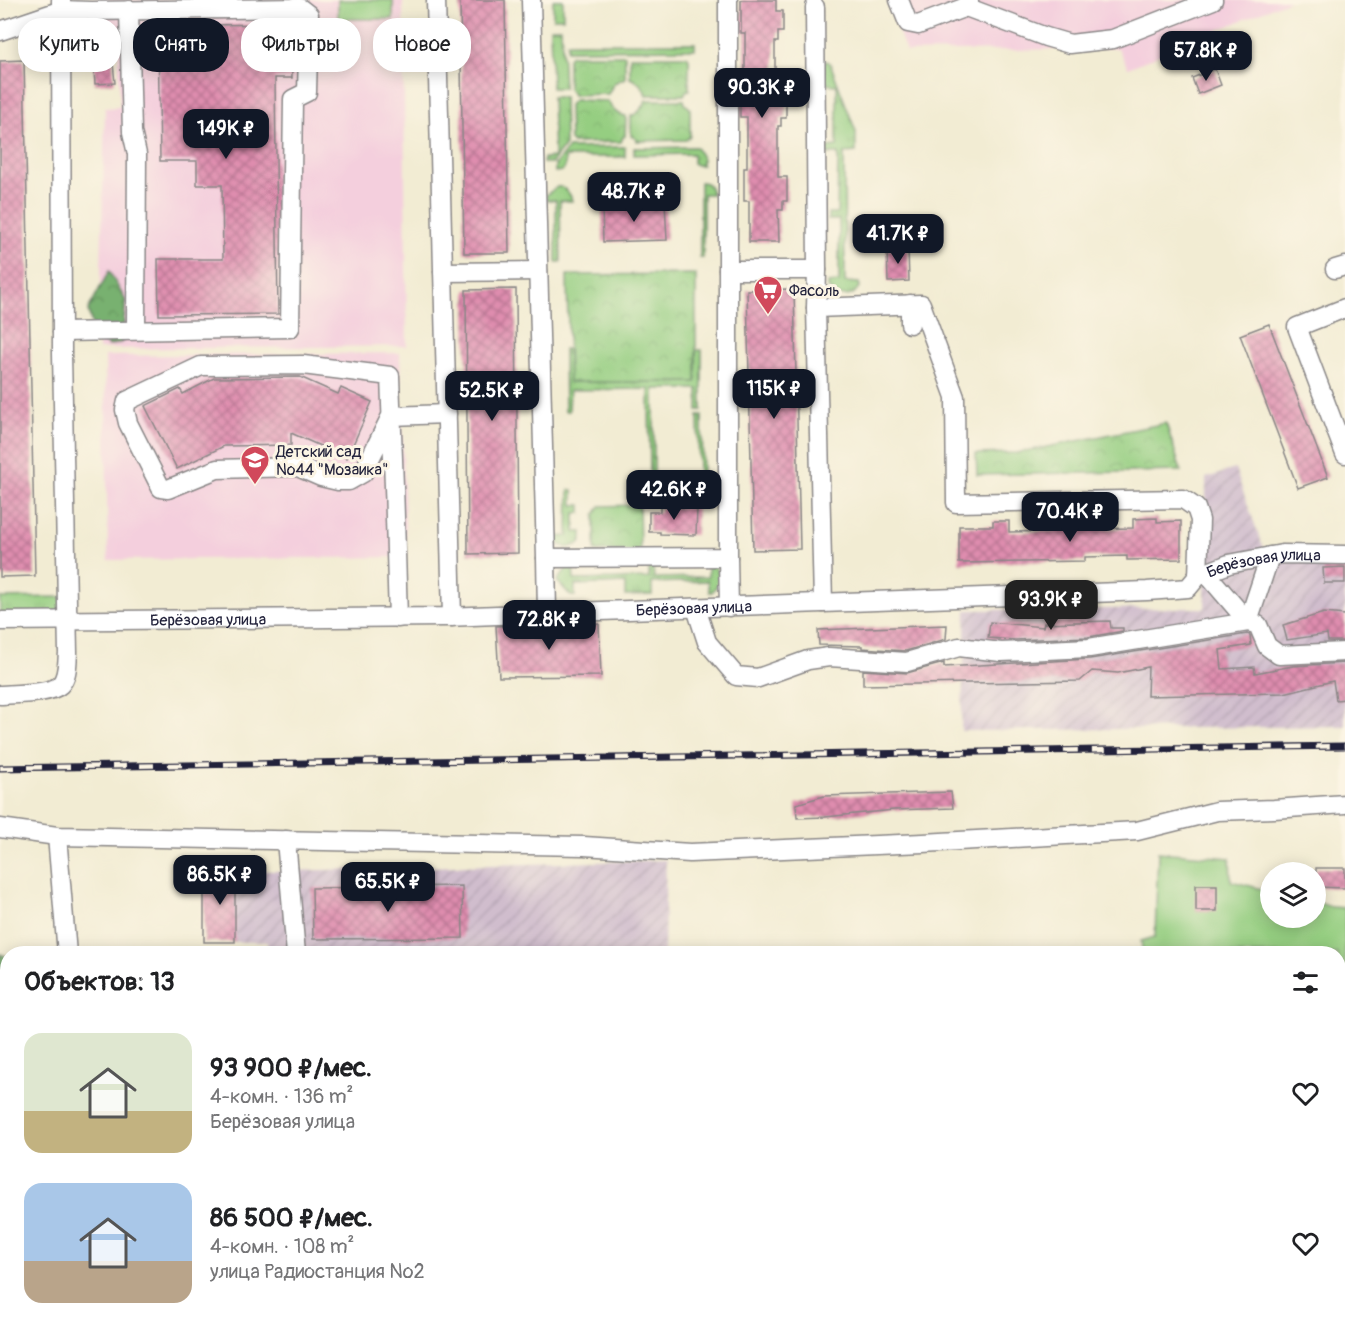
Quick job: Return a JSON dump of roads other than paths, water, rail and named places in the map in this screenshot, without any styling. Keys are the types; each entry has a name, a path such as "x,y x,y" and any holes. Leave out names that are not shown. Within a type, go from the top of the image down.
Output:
{"street":[{"path":"436,0 452,617"},
{"path":"531,0 547,612"},
{"path":"728,0 729,607"},
{"path":"899,0 908,23 918,25 968,3 1046,37 1070,44 1113,39 1214,0"},
{"path":"0,695 45,691 60,686 66,675 68,653 62,332 61,5"},
{"path":"0,32 61,5 91,11 300,8 309,15 307,92 293,99 290,328 62,332"},
{"path":"815,7 816,308 823,603"},
{"path":"129,10 132,132 137,154 136,330"},
{"path":"728,270 817,270"},
{"path":"443,272 538,271"},
{"path":"910,304 910,324"},
{"path":"816,308 921,304 955,397 956,503 1183,499 1196,508 1200,520 1202,574 1248,622"},
{"path":"1345,308 1297,327 1345,454"},
{"path":"391,416 363,473 349,481 321,477 298,467 217,469 168,489 161,488 128,423 125,410 127,401 201,366 303,365 390,376 399,618"},
{"path":"391,416 447,414"},
{"name":"Берёзовая улица","path":"0,621 452,617 1147,591 1188,588 1202,574 1229,564 1270,556 1282,554 1345,555"},
{"path":"1248,622 1270,556"},
{"path":"546,558 728,558"},
{"path":"696,608 707,642 736,676 758,678 808,660 829,657 907,662 959,647 1001,652 1089,648 1248,622 1258,625 1267,646 1280,655 1345,652"},
{"path":"0,828 57,836 584,846 690,853 1137,831 1217,811 1274,810 1345,804"},
{"path":"57,836 66,946"},
{"path":"286,840 295,946"}],"railway":[{"path":"0,768 1345,746"}],"place":[{"name":"Фасоль","path":"768,316"},
{"name":"Детский сад №44 \"Мозаика\"","path":"255,486"}]}
